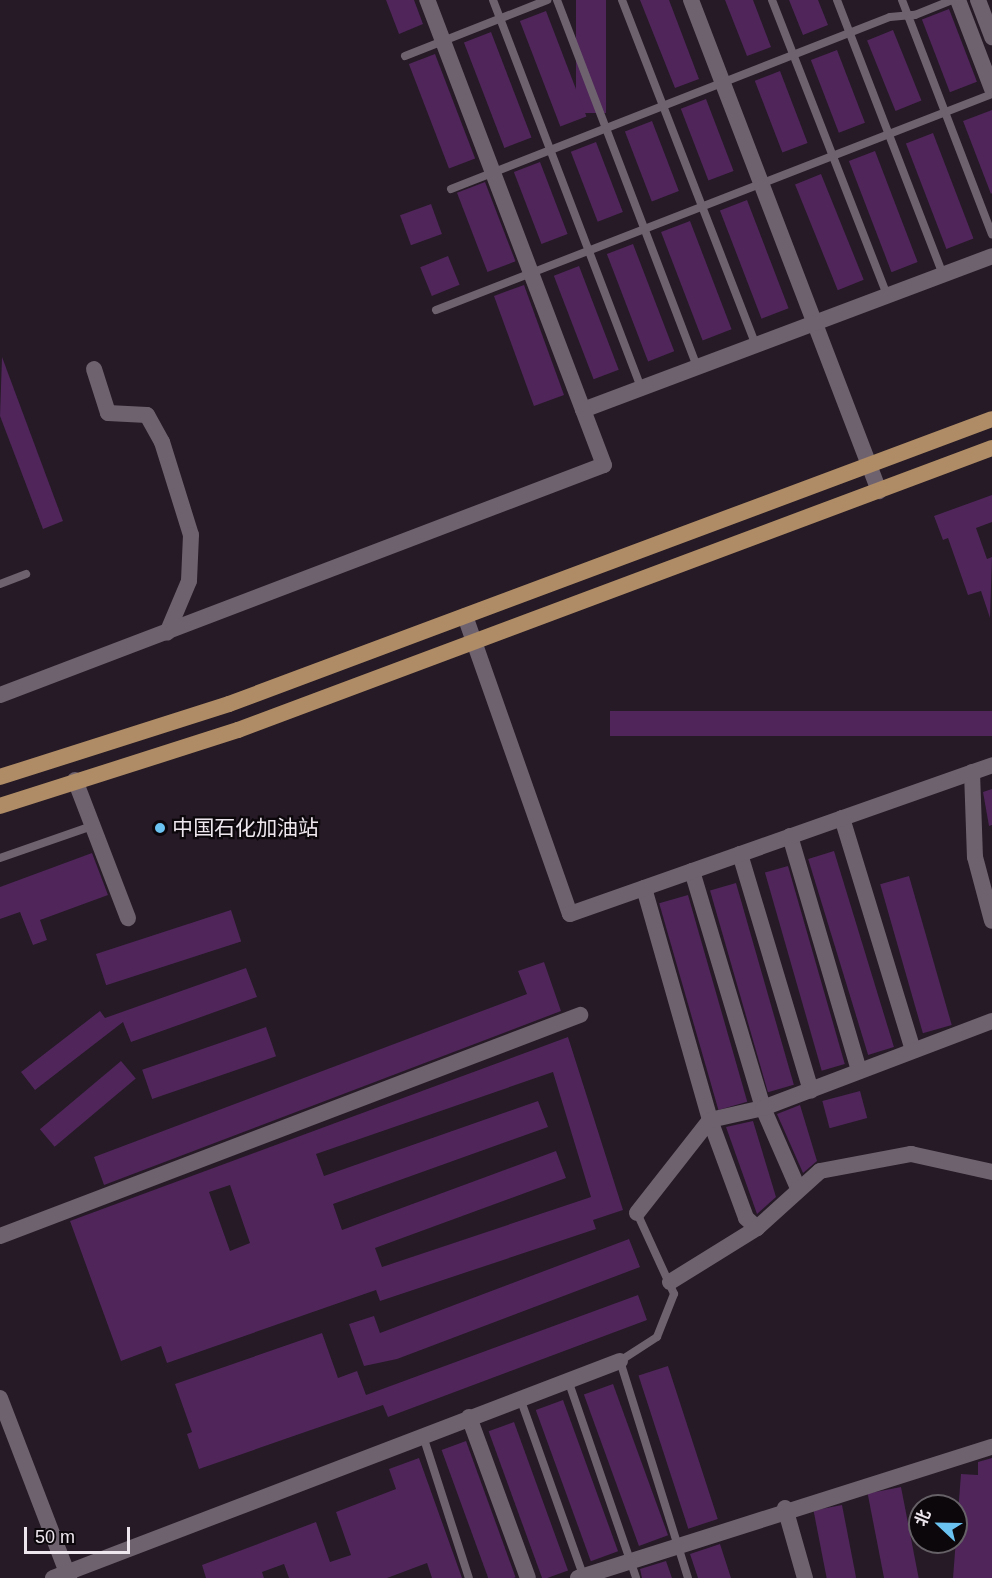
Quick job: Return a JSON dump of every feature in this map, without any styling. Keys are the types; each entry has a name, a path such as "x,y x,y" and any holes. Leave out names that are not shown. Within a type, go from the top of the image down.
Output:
{"main road":[{"path":"0,777 229,704 992,419"},
{"path":"0,806 75,780 238,730 992,448"}],"street":[{"path":"0,695 604,465 427,0"},
{"path":"691,0 879,491"},
{"path":"958,0 992,89"},
{"path":"978,0 992,37"},
{"path":"583,410 992,255"},
{"path":"94,369 108,413 147,415 162,442 191,535 189,581 167,633"},
{"path":"465,616 570,915 992,765"},
{"path":"972,772 975,857 992,921"},
{"path":"75,780 128,918"},
{"path":"842,818 913,1050"},
{"path":"790,837 859,1071"},
{"path":"740,854 811,1091"},
{"path":"692,871 763,1108 798,1188"},
{"path":"644,888 710,1119 746,1218 757,1228"},
{"path":"0,1236 580,1015"},
{"path":"638,1213 710,1119 763,1108 992,1021"},
{"path":"670,1281 757,1228 798,1188 820,1171 911,1154 992,1172"},
{"path":"0,1398 63,1576 520,1396 620,1361"},
{"path":"469,1418 528,1578"},
{"path":"582,1577 785,1508 992,1447"},
{"path":"785,1508 805,1578"}],"lane":[{"path":"493,0 642,388"},
{"path":"405,56 547,0"},
{"path":"557,0 697,367"},
{"path":"622,0 756,345"},
{"path":"771,0 887,295"},
{"path":"837,0 943,274"},
{"path":"902,0 992,234"},
{"path":"450,189 850,34 952,0"},
{"path":"436,310 992,94"},
{"path":"0,584 26,574"},
{"path":"0,858 92,826"},
{"path":"638,1213 674,1294 657,1336 620,1361 688,1578"},
{"path":"568,1380 636,1578"},
{"path":"520,1396 582,1577"},
{"path":"423,1436 469,1578"}],"building":[{"path":"386,0 414,0 423,24 399,34"},
{"path":"576,0 606,0 606,113 576,113"},
{"path":"640,0 669,0 699,79 675,88"},
{"path":"725,0 753,0 771,47 747,56"},
{"path":"789,0 818,0 828,25 803,35"},
{"path":"949,9 977,82 950,92 922,19"},
{"path":"546,11 586,116 560,127 520,21"},
{"path":"893,30 921,100 896,111 867,40"},
{"path":"491,32 531,137 504,148 464,42"},
{"path":"837,50 865,123 839,133 811,60"},
{"path":"435,54 475,159 449,169 409,64"},
{"path":"780,71 808,143 782,153 755,81"},
{"path":"706,99 734,171 708,181 681,109"},
{"path":"992,110 992,193 991,194 963,121"},
{"path":"652,121 679,191 652,201 625,131"},
{"path":"933,133 973,238 946,249 906,143"},
{"path":"596,142 623,212 598,222 571,152"},
{"path":"875,151 918,262 892,272 849,161"},
{"path":"540,162 568,234 541,244 514,172"},
{"path":"821,174 864,280 838,290 795,184"},
{"path":"485,182 515,261 487,272 457,193"},
{"path":"747,200 789,308 761,319 720,210"},
{"path":"431,204 442,234 411,245 400,215"},
{"path":"690,221 732,329 703,340 661,232"},
{"path":"633,244 674,351 648,361 607,254"},
{"path":"448,256 460,285 432,296 420,267"},
{"path":"579,266 619,370 594,379 554,276"},
{"path":"524,285 564,395 534,406 494,296"},
{"path":"2,357 63,521 43,529 0,416"},
{"path":"992,495 992,522 976,528 987,559 992,557 990,618 981,591 968,595 948,538 943,540 934,516"},
{"path":"610,711 992,711 992,736 610,736"},
{"path":"992,789 992,825 989,826 983,792"},
{"path":"834,851 894,1047 868,1055 808,859"},
{"path":"92,853 108,895 40,920 47,940 33,945 20,912 0,919 0,887"},
{"path":"788,866 845,1064 822,1071 765,873"},
{"path":"909,876 952,1025 923,1033 880,884"},
{"path":"736,883 794,1085 768,1092 710,890"},
{"path":"688,895 747,1102 718,1110 659,903"},
{"path":"231,910 241,941 106,985 96,954"},
{"path":"544,962 561,1011 104,1185 94,1157 527,994 518,971"},
{"path":"246,968 257,997 131,1042 123,1022 35,1090 21,1072 100,1011 105,1018"},
{"path":"266,1027 276,1056 152,1099 142,1070"},
{"path":"568,1037 623,1210 593,1220 596,1229 380,1301 376,1290 167,1363 161,1346 121,1361 70,1221","holes":["553,1072 591,1197 382,1267 375,1248 566,1178 556,1151 342,1230 333,1204 548,1127 538,1101 324,1176 316,1154","230,1185 250,1243 230,1251 209,1192"]},
{"path":"121,1061 136,1079 55,1147 40,1129"},
{"path":"860,1091 867,1118 830,1128 822,1101"},
{"path":"800,1105 817,1161 803,1173 777,1114"},
{"path":"753,1121 776,1197 757,1214 726,1127"},
{"path":"629,1239 640,1267 397,1359 364,1366 349,1324 374,1316 380,1333"},
{"path":"638,1295 647,1320 388,1417 383,1405 199,1469 187,1434 192,1432 175,1384 322,1333 338,1378 357,1371 366,1395"},
{"path":"668,1366 718,1519 688,1529 639,1376"},
{"path":"613,1384 668,1535 639,1546 584,1395"},
{"path":"563,1400 618,1551 591,1561 536,1410"},
{"path":"514,1422 568,1570 542,1578 489,1431"},
{"path":"466,1441 516,1577 488,1578 442,1450"},
{"path":"419,1458 462,1578 432,1578 427,1563 387,1578 289,1578 284,1564 262,1572 264,1578 206,1578 202,1565 316,1522 330,1562 351,1555 336,1512 396,1489 389,1469"},
{"path":"992,1458 992,1578 953,1578 955,1554 968,1554 968,1494 959,1494 961,1474 978,1475 978,1462"},
{"path":"901,1487 908,1523 908,1554 914,1554 919,1578 884,1578 868,1493"},
{"path":"842,1505 856,1578 827,1578 814,1511"},
{"path":"720,1544 731,1578 698,1578 690,1554"},
{"path":"666,1561 672,1578 642,1578 640,1569"}],"place":[{"name":"中国石化加油站","path":"160,828"}]}
